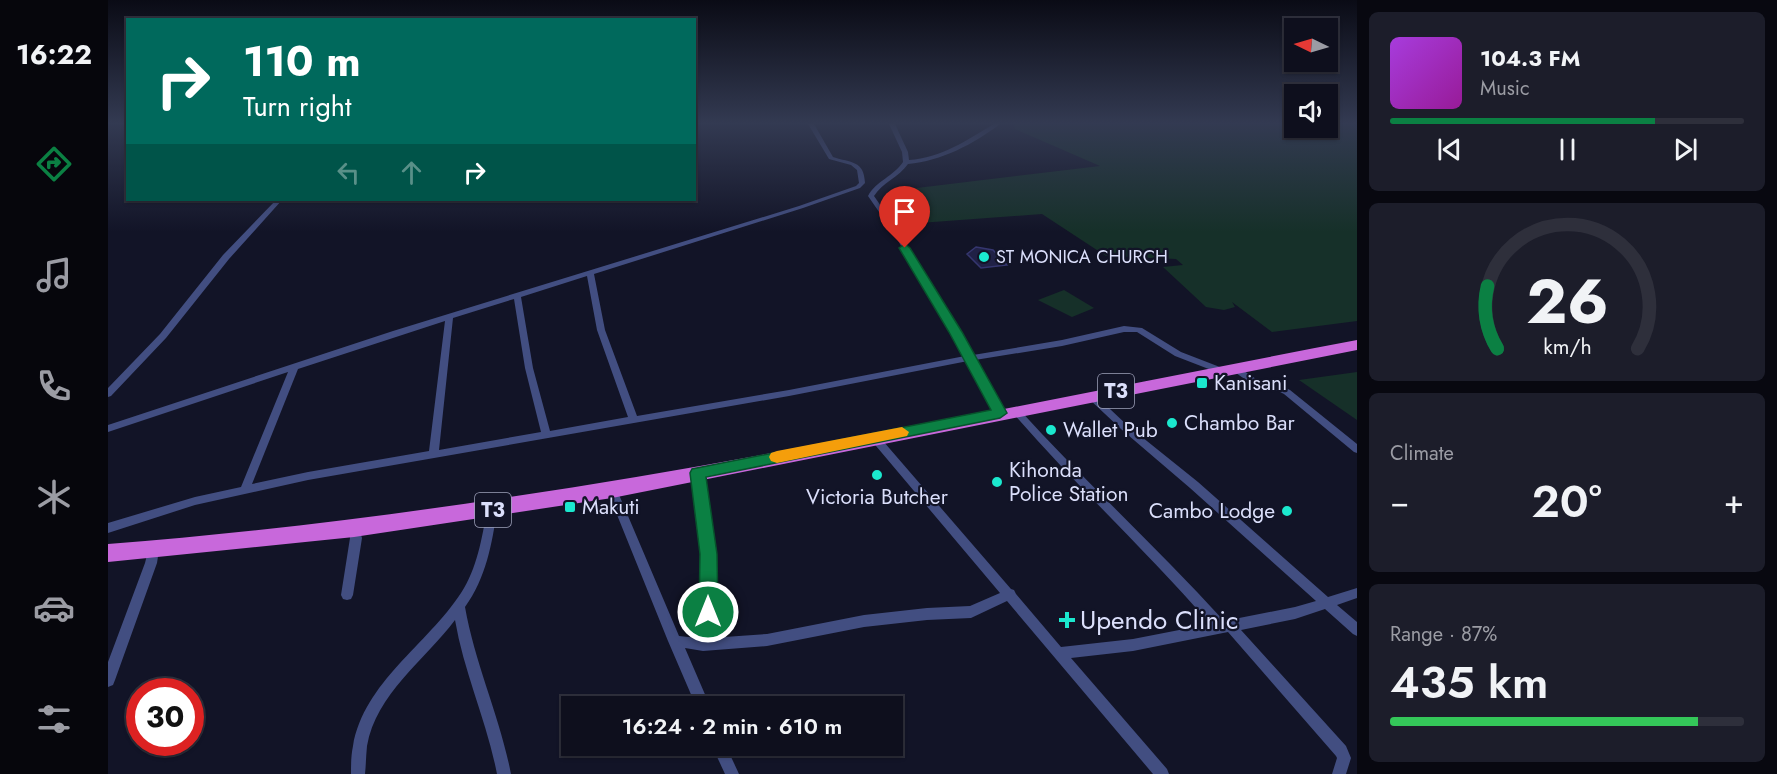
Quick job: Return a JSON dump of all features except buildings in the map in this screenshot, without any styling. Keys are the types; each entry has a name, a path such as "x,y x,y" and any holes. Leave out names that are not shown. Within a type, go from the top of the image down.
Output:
{"highway":[{"name":"T3","path":"108,553 354,529 492,510 612,490 874,437 1357,345"}],"street":[{"path":"108,429 296,366 858,187 862,183 862,178 858,167 839,160"},
{"path":"925,160 906,162 896,176 872,191 871,196 896,232 970,358 1007,412 1061,462 1225,626 1341,751 1344,758 1339,774"},
{"path":"108,394 164,336 226,257 278,201"},
{"path":"590,273 601,330 633,419"},
{"path":"517,296 529,368 546,433"},
{"path":"434,454 449,317"},
{"path":"108,528 170,508 245,489 546,433 789,393 1134,328 1178,354 1228,370 1257,384 1276,386 1287,392 1357,449"},
{"path":"245,489 296,366"},
{"path":"1091,396 1357,630"},
{"path":"874,437 1162,774"},
{"path":"698,473 708,554 708,612 703,645"},
{"path":"612,490 652,581 698,696"},
{"path":"358,774 359,746 379,699 395,677 459,606 477,574 492,510"},
{"path":"347,595 356,538 354,529"},
{"path":"108,680 151,563 153,550"},
{"path":"1060,653 1133,645 1295,613 1357,592"},
{"path":"674,641 703,645 767,640 864,621 971,612 1010,594"},
{"path":"459,606 463,634 495,730 504,774"},
{"path":"724,756 732,774"}],"green space":[{"path":"1086,160 1357,160 1357,321 1272,332 1232,302 1235,307 1224,310 1206,307 1163,267 1183,265 1176,259 1106,256 1042,214 906,224 892,191 1100,166"},
{"path":"1064,290 1094,308 1072,317 1038,300"},
{"path":"1357,372 1357,420 1299,380"}],"slow traffic":[{"path":"777,457 902,432"}],"place":[{"name":"ST MONICA CHURCH","path":"984,257"},
{"name":"Kanisani","path":"1202,383"},
{"name":"Chambo Bar","path":"1172,423"},
{"name":"Wallet Pub","path":"1051,430"},
{"name":"Victoria Butcher","path":"877,475"},
{"name":"Kihonda Police Station","path":"997,482"},
{"name":"Makuti","path":"570,507"},
{"name":"Cambo Lodge","path":"1287,511"},
{"name":"Upendo Clinic","path":"1067,620"}],"route":[{"path":"708,612 708,554 698,473 1000,413 956,332 905,248"}]}
